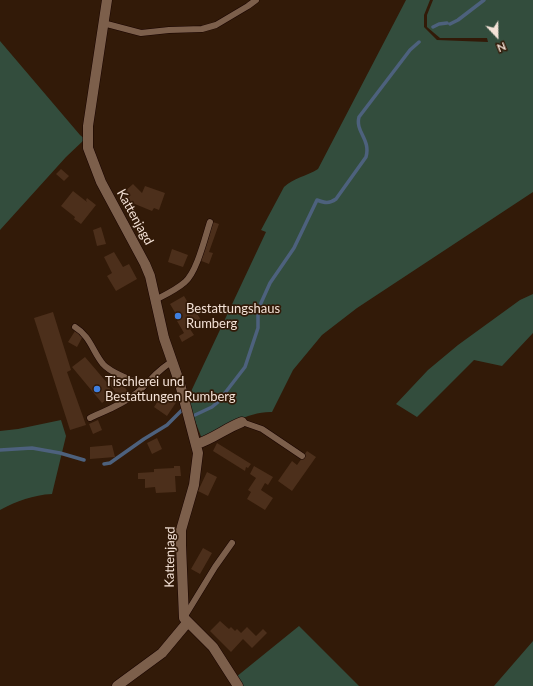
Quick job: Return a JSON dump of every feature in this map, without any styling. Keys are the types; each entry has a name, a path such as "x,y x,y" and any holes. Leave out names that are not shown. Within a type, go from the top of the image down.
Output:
{"street":[{"name":"Kattenjagd","path":"107,0 88,126 88,148 101,182 145,264 164,338 180,384 197,444 198,462 194,486 181,530 185,621"},
{"path":"197,444 208,440 242,422"},
{"path":"117,686 162,653 185,621 213,648 238,686"}],"lane":[{"path":"103,24 141,33 202,29 216,25 256,0"},
{"path":"155,300 184,284 189,277 195,268 210,222"},
{"path":"75,327 88,339 104,366 122,376 144,385"},
{"path":"90,418 119,405 135,395 163,367 172,362"},
{"path":"242,422 262,429 302,456"},
{"path":"185,621 215,566 232,544"}],"green space":[{"path":"406,0 430,0 424,15 424,27 437,40 488,42 487,38 440,38 427,27 427,15 433,0 533,0 533,192 357,308 322,335 293,370 272,412 263,412 245,417 202,439 187,400 266,232 261,230 284,187 292,181 318,169"},
{"path":"0,41 85,139 66,157 0,230"},
{"path":"533,294 533,333 502,366 474,360 417,417 396,404 428,370 458,345 520,300"},
{"path":"61,420 66,436 52,494 25,499 0,510 0,431 18,429"},
{"path":"299,626 359,686 242,686 236,677"},
{"path":"533,641 533,686 494,686"}],"building":[{"path":"61,169 69,176 64,181 56,174"},
{"path":"133,184 142,193 145,186 165,193 159,210 154,208 152,211 130,202 122,194"},
{"path":"73,191 87,202 87,198 96,205 81,224 61,206"},
{"path":"213,222 219,224 209,252 213,253 209,264 199,260"},
{"path":"101,227 106,244 97,246 93,230"},
{"path":"172,249 188,255 183,267 168,262"},
{"path":"114,252 123,267 129,264 137,279 116,291 107,276 112,273 104,257"},
{"path":"184,296 202,322 190,329 194,335 182,342 179,336 184,333 177,321 179,319 170,304"},
{"path":"53,312 71,370 67,372 86,425 70,430 34,318"},
{"path":"75,331 83,336 77,347 68,342"},
{"path":"85,357 109,385 108,386 114,394 102,403 72,367"},
{"path":"116,376 129,393 121,400 108,382"},
{"path":"164,392 177,401 167,416 154,407"},
{"path":"98,420 102,430 93,434 89,424"},
{"path":"157,438 162,449 152,454 147,443"},
{"path":"217,443 251,464 248,468 246,467 245,471 213,451"},
{"path":"112,445 115,457 90,459 90,447"},
{"path":"307,451 316,457 292,491 278,481 292,461 297,465"},
{"path":"174,466 180,466 181,476 175,476 176,492 156,493 155,487 145,488 145,479 138,479 138,473 154,472 154,469 174,468"},
{"path":"254,466 273,477 268,485 265,483 261,490 273,498 265,510 247,499 251,492 248,490 256,478 250,474"},
{"path":"207,472 217,477 208,496 198,491"},
{"path":"203,548 212,553 200,574 191,569"},
{"path":"220,621 229,629 231,627 235,631 237,629 241,633 247,627 256,636 263,629 267,633 252,648 243,639 231,652 210,631"}],"waterway":[{"path":"450,24 458,20 484,0"},
{"path":"433,27 439,24 447,23"},
{"path":"195,415 212,407 218,402 245,367 258,328 258,314 261,303 270,283 294,248 317,200 322,202 331,202 336,199 366,157 366,145 359,127 359,117 410,50 419,42"},
{"path":"104,464 110,463 167,425 182,410"},
{"path":"0,450 32,448 60,453 84,460"}],"place":[{"name":"Bestattungshaus Rumberg","path":"178,316"},
{"name":"Tischlerei und Bestattungen Rumberg","path":"97,389"}]}
